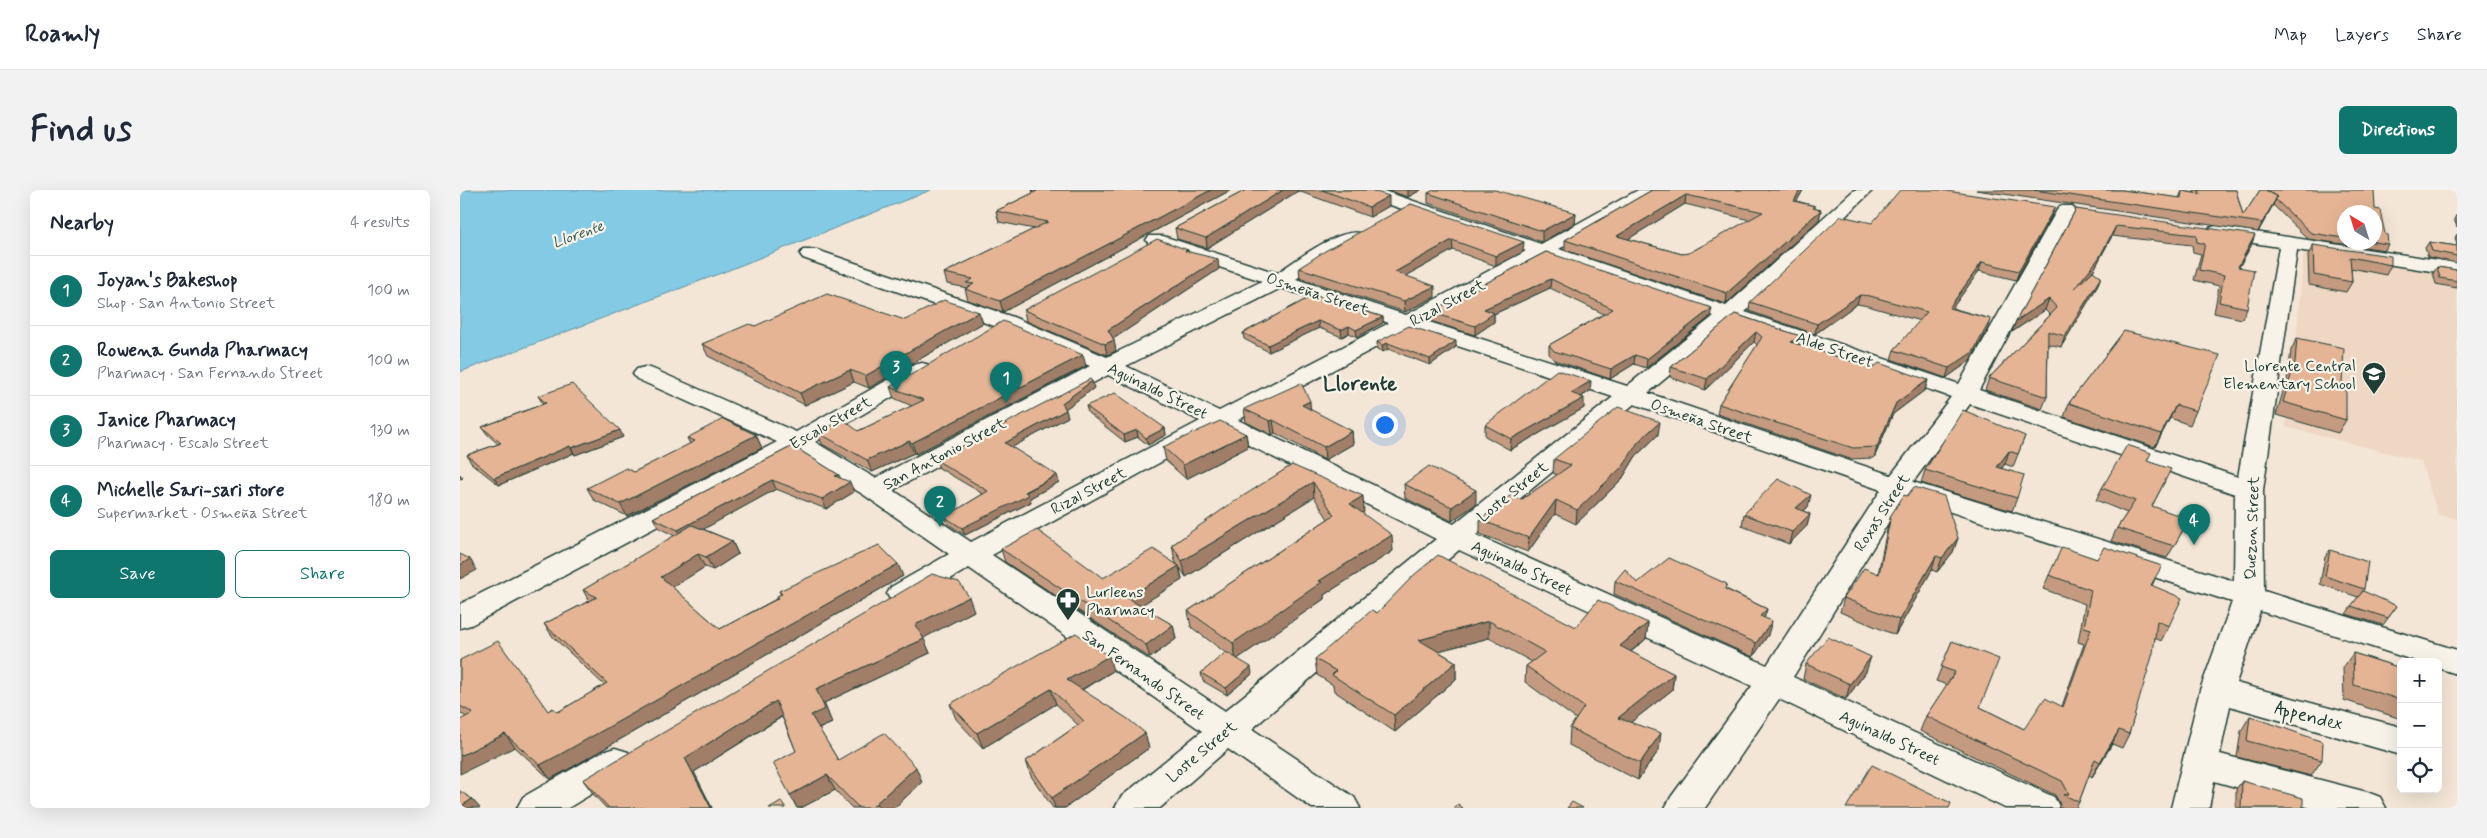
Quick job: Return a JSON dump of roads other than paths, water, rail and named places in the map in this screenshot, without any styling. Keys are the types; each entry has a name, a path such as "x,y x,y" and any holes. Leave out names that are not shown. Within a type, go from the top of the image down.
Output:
{"street":[{"name":"Alde Street","path":"1364,190 1546,250 2249,490"},
{"name":"San Antonio Street","path":"874,489 1108,366 1279,281 1318,255 1413,205 1437,190"},
{"name":"Rizal Street","path":"884,604 969,554 1218,420 1546,250 1651,190"},
{"name":"Loste Street","path":"1134,808 1456,537 1731,313 1864,190"},
{"name":"Roxas Street","path":"1684,808 1773,682 1896,486 1965,394 2066,210"},
{"name":"Osmeña Street","path":"1181,226 1148,245 1279,281 1409,322 1896,486 2457,662"},
{"path":"2202,230 2457,269"},
{"name":"Quezon Street","path":"2190,808 2217,690 2249,598 2249,490 2289,243"},
{"name":"Aguinaldo Street","path":"810,254 1005,322 1108,366 1456,537 1773,682 2041,808"},
{"path":"980,336 1030,308"},
{"name":"Escalo Street","path":"460,617 797,442 938,360"},
{"name":"San Fernando Street","path":"645,374 797,442 874,489 1341,808"},
{"name":"Appendex","path":"2217,690 2397,740"},
{"path":"536,808 638,748"},
{"path":"2200,763 2367,808"}],"water":[{"path":"460,190 931,190 729,270 460,372"}],"place":[{"name":"Janice Pharmacy","path":"896,392"},
{"name":"Llorente Central Elementary School","path":"2374,395"},
{"name":"Joyan's Bakeshop","path":"1006,403"},
{"name":"Rowena Gunda Pharmacy","path":"940,527"},
{"name":"Michelle Sari-sari store","path":"2194,545"},
{"name":"Lurleens Pharmacy","path":"1068,621"}],"district":[{"name":"Llorente","path":"1360,383"}]}
